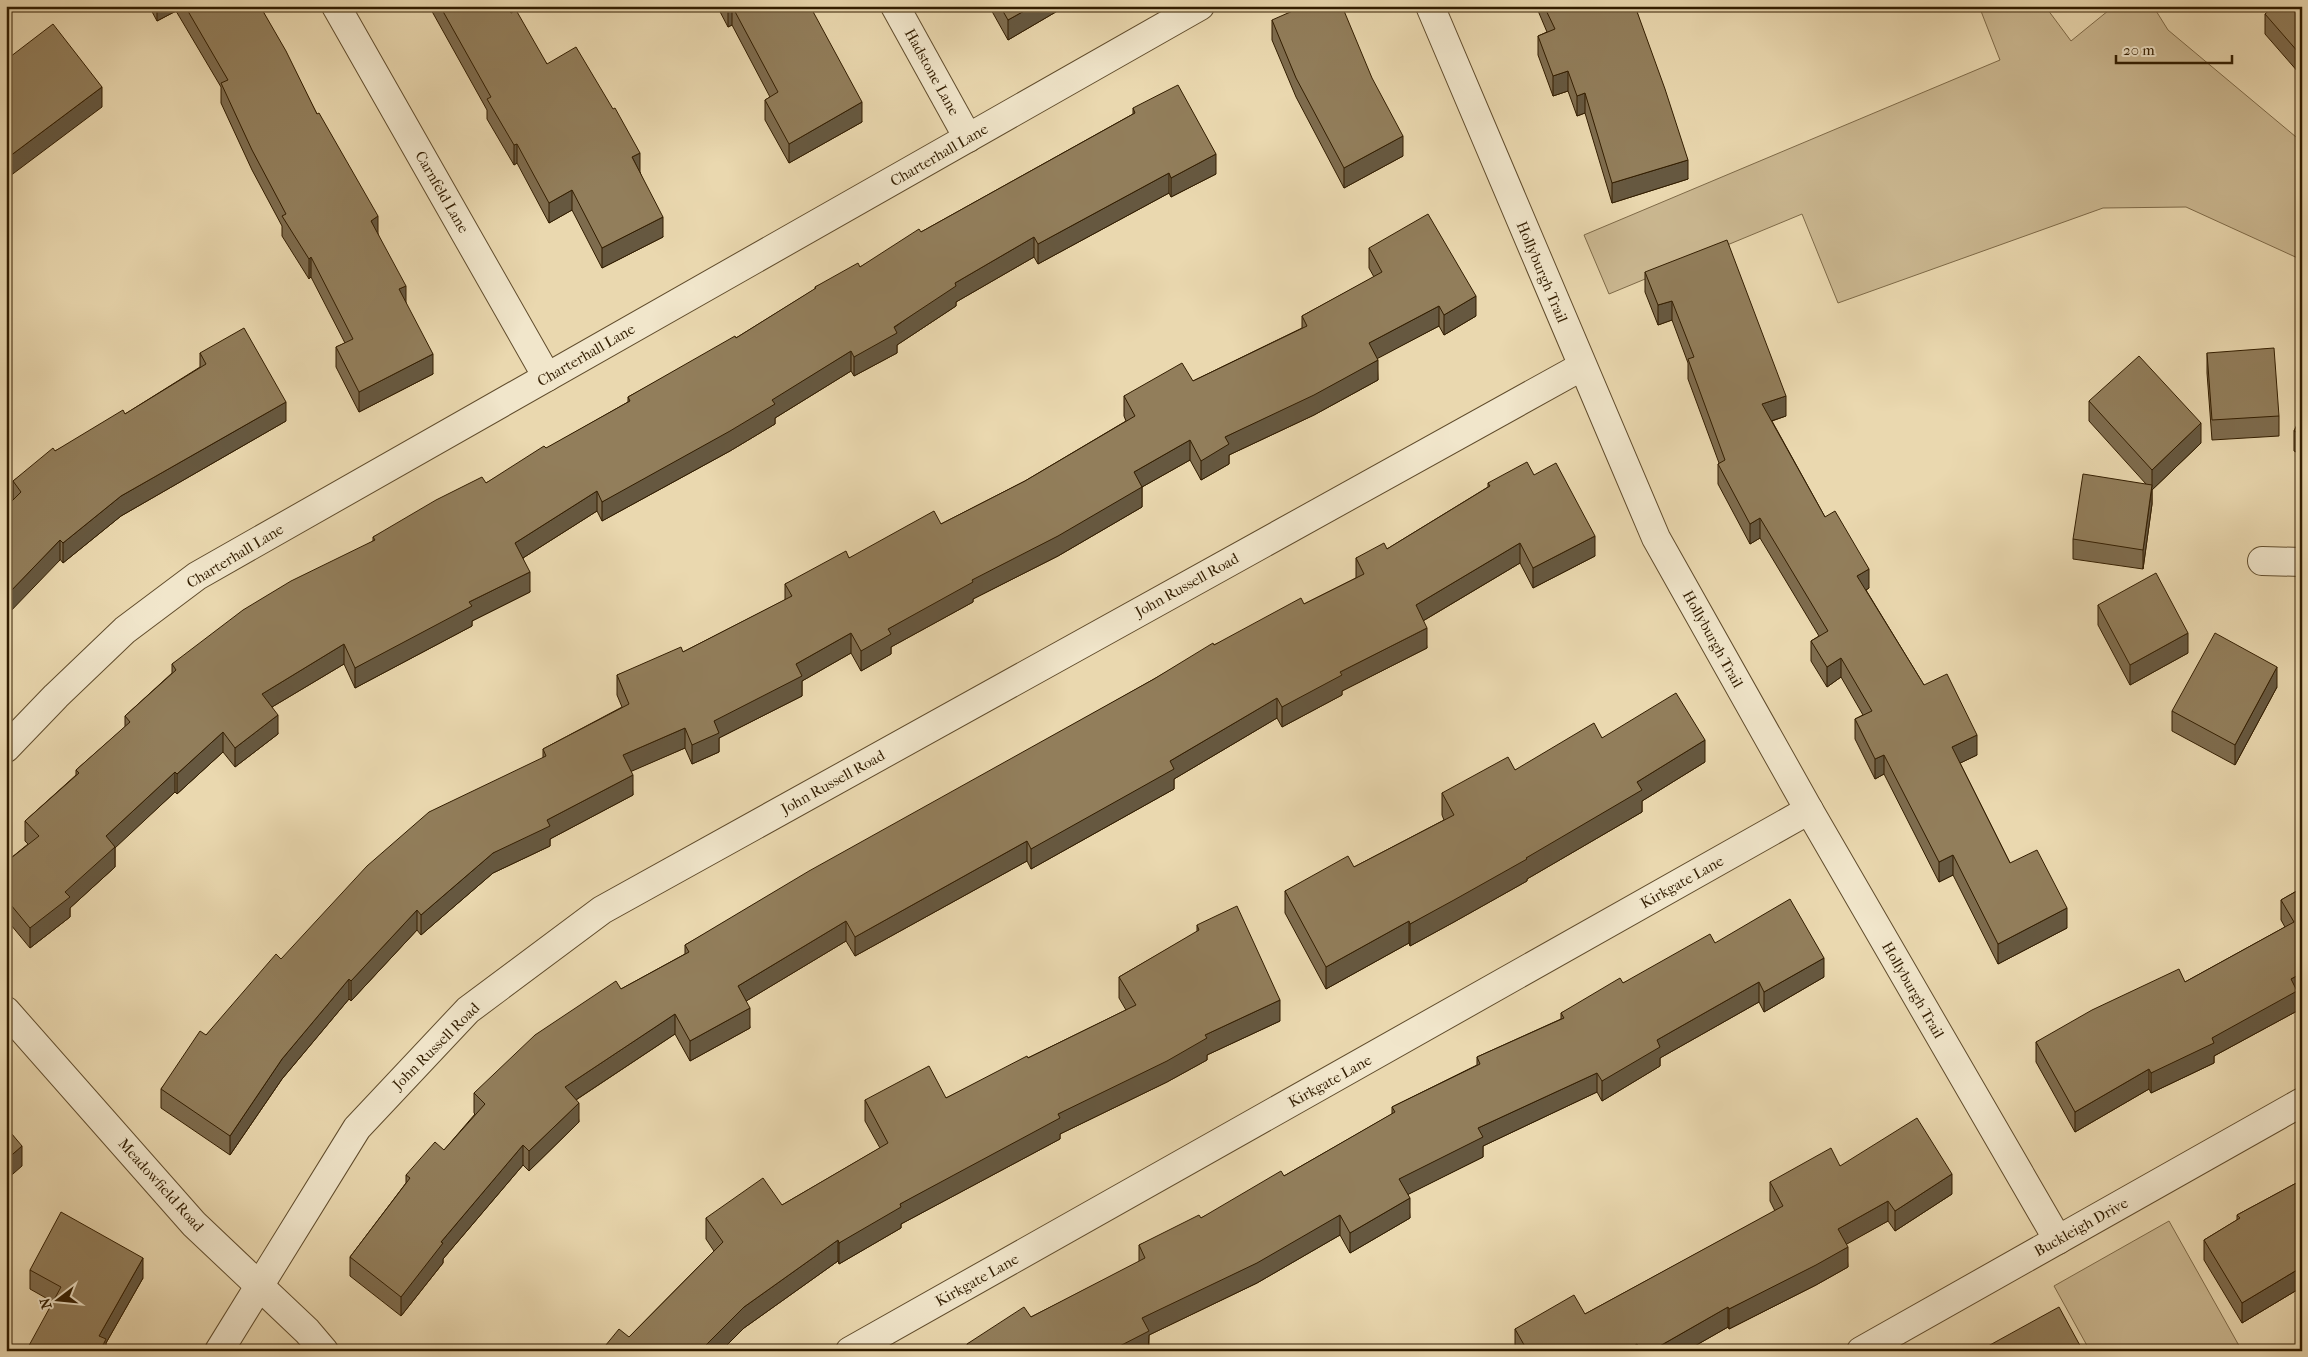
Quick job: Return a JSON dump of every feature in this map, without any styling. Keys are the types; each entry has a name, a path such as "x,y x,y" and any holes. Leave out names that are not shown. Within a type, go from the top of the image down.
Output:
{"street":[{"name":"Carnfeld Lane","path":"336,6 547,377"},
{"name":"Hadstone Lane","path":"895,6 968,138"},
{"name":"Charterhall Lane","path":"6,748 56,696 125,630 197,576 1200,6"},
{"name":"Hollyburgh Trail","path":"1430,6 1581,367 1656,538 1809,810 2058,1240"},
{"name":"John Russell Road","path":"219,1351 357,1128 468,1010 602,910 1581,367"},
{"path":"2262,561 2302,562"},
{"name":"Kirkgate Lane","path":"850,1351 1809,810"},
{"name":"Meadowfield Road","path":"6,1011 194,1224 307,1331 324,1351"},
{"name":"Buckleigh Drive","path":"1861,1351 2302,1102"}],"shaded area":[{"path":"1979,6 2045,6 2071,41 2114,6 2153,6 2168,30 2302,142 2302,260 2186,207 2103,208 1838,303 1802,214 1609,294 1584,235 2000,60"},
{"path":"2169,1221 2242,1351 2090,1351 2054,1286"}],"building":[{"path":"185,6 260,6 286,51 317,114 319,113 378,216 371,221 406,286 399,289 433,354 359,392 336,347 353,339 311,257 309,259 282,216 286,214 252,150 221,83 228,80"},
{"path":"440,6 507,6 511,13 516,10 547,64 576,47 613,109 615,108 640,153 632,157 663,217 602,248 572,190 549,203 517,144 514,145 487,99 491,97"},
{"path":"732,6 810,6 862,102 789,144 765,100 778,92"},
{"path":"1000,6 1033,6 1008,20"},
{"path":"1304,6 1342,6 1372,78 1403,136 1344,168 1296,78 1272,20"},
{"path":"1544,6 1635,6 1688,160 1612,183 1585,93 1577,96 1568,71 1553,76 1538,36 1555,29"},
{"path":"2274,6 2302,6 2302,50 2299,53 2265,14"},
{"path":"53,24 102,87 6,159 6,60"},
{"path":"1178,85 1216,154 1171,178 1169,173 1038,244 1034,237 955,283 956,286 894,327 897,333 854,357 851,351 772,400 775,404 730,431 602,502 597,491 515,543 530,572 469,602 472,606 355,668 344,644 262,694 278,715 235,748 223,732 177,774 175,772 106,836 115,847 65,892 70,897 30,928 6,899 6,862 39,836 25,821 79,773 76,770 130,722 125,716 176,670 172,664 243,610 291,581 375,540 373,537 436,500 482,477 486,483 544,446 546,448 630,401 628,397 735,336 736,338 815,287 858,263 860,267 919,229 921,232 1135,113 1133,108"},
{"path":"1428,214 1476,296 1444,315 1439,306 1369,343 1378,360 1314,395 1225,437 1229,444 1201,461 1190,440 1134,472 1142,487 1058,536 972,580 973,582 888,629 891,634 861,651 851,633 796,664 802,676 714,721 719,733 692,745 685,728 623,755 633,775 547,820 550,826 493,853 421,915 417,910 351,981 349,979 282,1059 230,1136 161,1089 200,1031 206,1035 276,954 281,959 367,866 429,812 546,756 543,749 629,704 617,675 681,647 683,652 792,596 785,584 846,551 849,558 934,511 941,524 1025,481 1135,416 1124,396 1182,363 1193,381 1307,326 1302,316 1382,272 1369,248"},
{"path":"1727,240 1786,396 1762,404 1825,517 1835,511 1869,569 1857,576 1924,685 1947,674 1977,735 1952,747 2010,863 2037,850 2067,908 1998,944 1953,855 1939,862 1884,755 1875,759 1855,719 1872,711 1841,658 1827,667 1811,641 1828,631 1760,518 1750,524 1718,464 1725,460 1688,359 1694,357 1672,301 1658,305 1645,272"},
{"path":"244,328 286,402 121,496 63,543 60,540 6,596 6,507 21,492 13,481 53,448 55,451 123,410 125,414 206,364 200,353"},
{"path":"2274,348 2279,416 2212,420 2207,353"},
{"path":"2139,356 2201,423 2152,470 2089,401"},
{"path":"2302,415 2302,435 2294,431"},
{"path":"1527,462 1534,475 1556,463 1595,536 1533,568 1520,543 1416,605 1427,628 1340,672 1342,675 1282,707 1277,698 1170,761 1174,769 1031,849 1027,841 855,937 846,921 738,986 750,1008 690,1041 675,1014 565,1087 579,1103 529,1151 523,1145 441,1242 443,1243 401,1297 350,1257 410,1178 406,1175 435,1142 444,1150 485,1104 474,1093 535,1035 616,981 621,989 689,952 685,945 809,871 1154,679 1213,643 1214,645 1301,598 1304,604 1364,574 1356,558 1384,543 1387,549 1490,486 1488,483"},
{"path":"2083,474 2152,485 2143,550 2073,539"},
{"path":"2156,573 2188,633 2130,665 2098,605"},
{"path":"2215,633 2277,667 2235,745 2172,711"},
{"path":"1676,693 1705,740 1637,782 1642,790 1454,900 1410,924 1409,921 1326,967 1285,891 1348,856 1354,867 1454,815 1442,793 1508,757 1515,770 1594,723 1602,738"},
{"path":"2302,888 2302,973 2291,979 2297,991 2212,1038 2214,1043 2151,1073 2149,1069 2075,1112 2036,1042 2092,1010 2179,969 2185,982 2294,922 2281,900"},
{"path":"1790,899 1824,958 1764,992 1759,982 1657,1040 1660,1047 1602,1081 1597,1073 1478,1128 1483,1137 1399,1179 1410,1198 1350,1233 1340,1215 1257,1263 1142,1318 1149,1331 1110,1351 972,1351 967,1344 1024,1307 1031,1317 1145,1258 1139,1245 1199,1215 1201,1218 1281,1171 1284,1176 1395,1112 1392,1107 1480,1064 1477,1057 1564,1018 1561,1013 1620,978 1623,983 1710,934 1715,943"},
{"path":"1237,906 1280,1000 1205,1035 1207,1038 1167,1061 1058,1114 1060,1118 900,1204 901,1207 839,1243 838,1240 744,1307 700,1351 601,1351 619,1329 629,1337 723,1242 706,1218 763,1178 782,1205 888,1143 865,1100 929,1066 946,1098 1027,1056 1028,1058 1136,1005 1119,977 1199,930 1197,925"},
{"path":"1917,1118 1952,1174 1895,1211 1888,1201 1838,1229 1848,1247 1729,1309 1728,1307 1651,1351 1641,1351 1637,1344 1626,1351 1525,1351 1527,1350 1515,1329 1574,1295 1585,1314 1783,1206 1770,1182 1831,1148 1840,1166"},
{"path":"6,1127 22,1146 6,1160"},
{"path":"2302,1180 2302,1267 2242,1303 2204,1240 2240,1218 2237,1215"},
{"path":"61,1212 143,1258 99,1336 106,1339 100,1351 26,1351 61,1287 30,1270"},
{"path":"2059,1307 2083,1351 1979,1351"}]}
